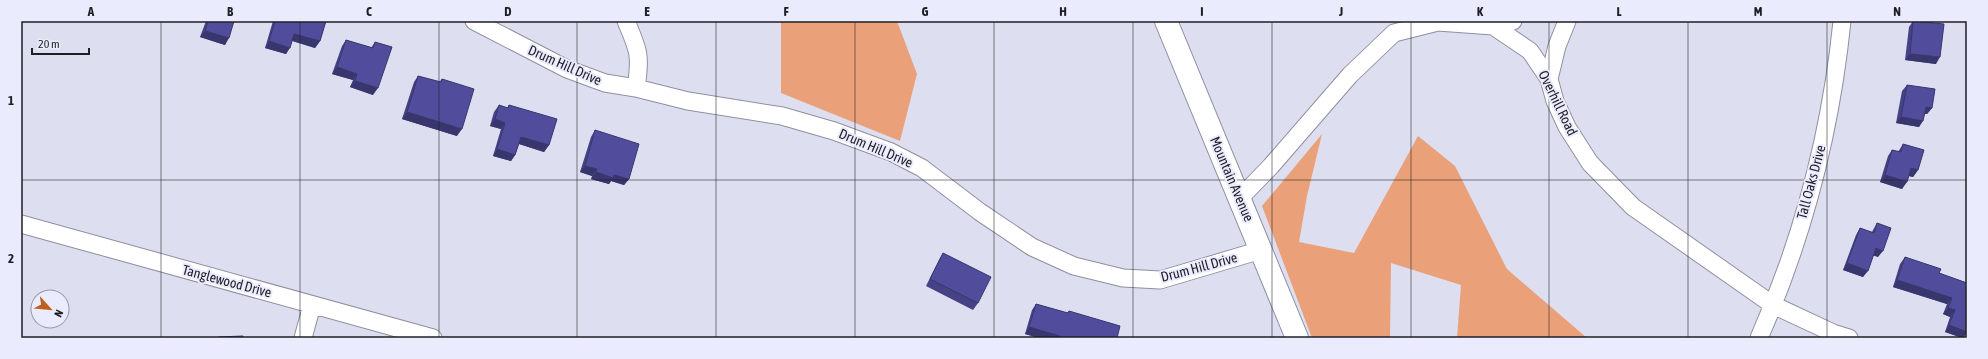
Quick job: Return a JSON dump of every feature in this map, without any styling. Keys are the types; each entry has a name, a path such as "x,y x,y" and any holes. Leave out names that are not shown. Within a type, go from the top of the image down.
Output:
{"main road":[{"name":"Mountain Avenue","path":"1166,21 1297,338"}],"street":[{"name":"Drum Hill Drive","path":"474,21 567,69 605,83 636,88 688,101 782,116 834,131 891,152 922,168 980,212 1032,247 1074,266 1123,278 1160,280 1261,250"},
{"path":"626,21 638,52 640,63 636,88"},
{"path":"1493,26 1513,21"},
{"path":"1549,79 1557,46 1567,21"},
{"name":"Tall Oaks Drive","path":"1759,338 1773,305 1815,178 1837,72 1842,21"},
{"name":"Overhill Road","path":"1240,198 1277,160 1350,75 1394,33 1438,22 1493,26 1530,51 1549,79 1555,101 1567,127 1590,163 1633,207 1773,305 1833,333 1849,338"},
{"name":"Tanglewood Drive","path":"21,224 433,338"},
{"path":"303,338 312,304"}],"shaded area":[{"path":"781,21 897,21 917,74 900,141 781,93"},
{"path":"1322,134 1307,196 1299,242 1354,253 1418,136 1455,166 1507,269 1587,338 1457,338 1461,285 1391,263 1390,338 1312,338 1262,206"}],"building":[{"path":"208,21 234,21 229,38 205,31"},
{"path":"275,21 326,21 320,41 294,34 290,48 269,41"},
{"path":"1913,21 1944,24 1940,57 1910,54"},
{"path":"346,40 373,48 375,42 392,47 378,88 355,81 357,74 337,67"},
{"path":"418,76 441,82 442,79 474,89 462,129 407,112"},
{"path":"1907,85 1935,89 1932,108 1926,107 1923,121 1901,117"},
{"path":"499,105 508,108 509,105 557,119 549,145 521,137 515,155 497,149 505,123 495,119"},
{"path":"595,130 639,144 629,179 614,175 613,178 596,172 597,169 585,166"},
{"path":"1903,144 1924,150 1918,170 1911,168 1907,182 1885,175 1892,150 1901,152"},
{"path":"1877,223 1891,228 1883,251 1876,248 1868,271 1847,263 1860,228 1874,233"},
{"path":"943,253 991,277 978,303 930,279"},
{"path":"1905,257 1941,269 1939,273 1967,283 1967,332 1949,325 1955,310 1948,308 1952,298 1897,280"},
{"path":"1036,304 1068,313 1069,311 1120,326 1117,338 1059,338 1060,336 1029,327"},
{"path":"243,336 243,338 218,338 218,337"}]}
